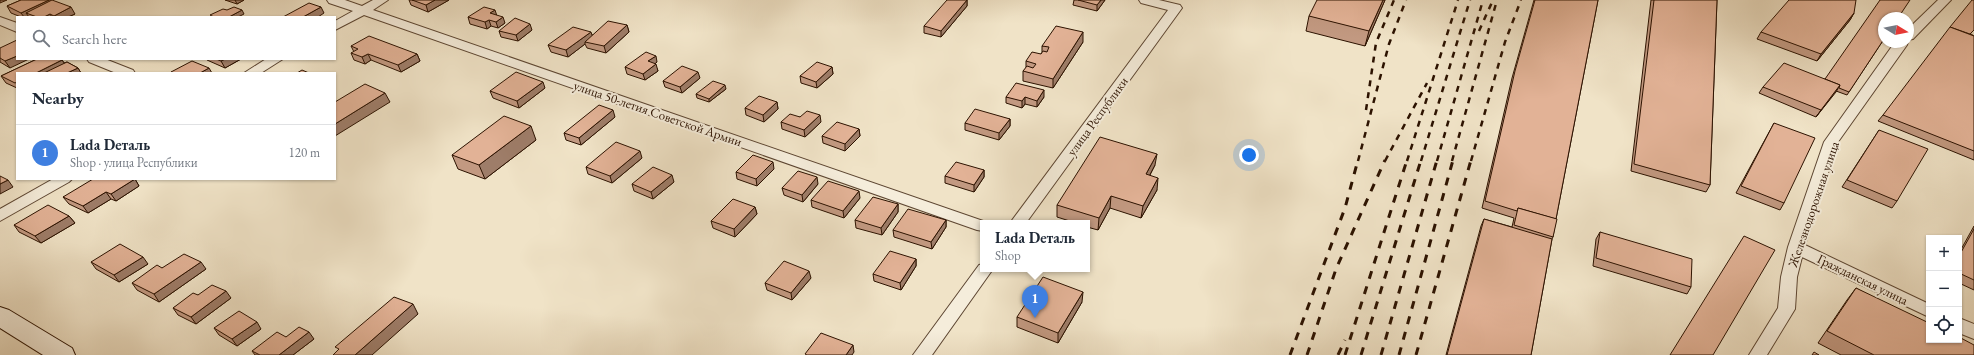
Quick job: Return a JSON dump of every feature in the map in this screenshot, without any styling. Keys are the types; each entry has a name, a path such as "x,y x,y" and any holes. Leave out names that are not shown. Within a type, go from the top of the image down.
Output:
{"street":[{"name":"улица 50-летия Советской Армии","path":"333,0 980,225"},
{"path":"336,25 382,0"},
{"name":"улица Республики","path":"1020,220 1176,8 1145,0"},
{"path":"1914,30 1945,0"},
{"path":"0,21 16,28"},
{"name":"Железнодорожная улица","path":"1758,355 1786,309 1789,277 1796,247 1831,142 1898,48"},
{"path":"96,60 126,72"},
{"path":"253,72 274,60"},
{"path":"0,216 62,180"},
{"name":"Гражданская улица","path":"1796,247 1926,309"},
{"path":"922,355 983,272"},
{"path":"0,316 63,355"},
{"path":"1962,326 1974,332"}],"building":[{"path":"21,0 49,0 21,13 7,6"},
{"path":"52,0 71,7 54,16 50,14 46,16 34,16 26,13"},
{"path":"412,0 435,0 426,5"},
{"path":"947,0 967,0 941,31 924,26"},
{"path":"1078,0 1101,0 1097,5"},
{"path":"1317,0 1383,0 1369,31 1309,16"},
{"path":"1535,0 1598,0 1556,219 1518,208 1517,211 1485,201 1515,71"},
{"path":"1654,0 1717,0 1710,185 1634,164"},
{"path":"1789,0 1856,0 1854,13 1821,54 1761,32"},
{"path":"1880,0 1910,0 1902,12 1878,12 1878,48 1849,92 1839,88 1840,85 1825,79"},
{"path":"1972,0 1974,0 1974,30 1970,34 1950,27"},
{"path":"309,3 321,7 305,16 285,16"},
{"path":"234,7 242,10 231,16 210,15 223,9 227,10"},
{"path":"484,7 495,10 490,13 503,17 496,22 489,20 485,22 468,17"},
{"path":"515,18 530,24 516,35 499,31"},
{"path":"608,21 627,25 604,46 585,42"},
{"path":"1056,26 1083,32 1053,79 1023,71 1027,66 1033,68 1036,64 1026,61 1032,52 1041,54 1043,51 1047,52 1049,47 1042,46"},
{"path":"573,27 591,32 566,50 548,45"},
{"path":"1950,27 1974,36 1974,151 1883,115"},
{"path":"369,36 417,54 398,65 368,54 362,57 351,53 358,49 351,46"},
{"path":"16,40 16,56 5,61 0,58 0,48"},
{"path":"646,52 656,56 648,61 656,64 643,74 625,67"},
{"path":"35,60 62,60 38,72 16,72 15,83 1,76"},
{"path":"192,61 209,68 202,72 171,72"},
{"path":"67,62 78,68 69,72 46,72"},
{"path":"817,62 832,67 816,82 800,76"},
{"path":"1784,63 1840,85 1821,110 1763,87"},
{"path":"682,66 698,72 680,87 663,81"},
{"path":"516,72 543,82 517,101 490,91"},
{"path":"713,81 725,85 709,99 696,94"},
{"path":"1016,83 1044,90 1037,101 1025,97 1022,101 1006,97"},
{"path":"365,84 385,93 336,123 336,101"},
{"path":"759,96 777,102 763,115 745,108"},
{"path":"599,105 613,110 579,138 564,133"},
{"path":"975,109 1010,119 999,133 965,123"},
{"path":"807,111 820,115 804,130 781,122 790,114 800,117"},
{"path":"504,116 531,126 479,165 452,155"},
{"path":"837,122 859,129 845,144 822,136"},
{"path":"1774,123 1815,138 1784,203 1741,186"},
{"path":"1879,130 1928,149 1897,201 1847,180"},
{"path":"1100,137 1157,154 1146,174 1158,178 1143,206 1111,196 1099,218 1057,205"},
{"path":"616,142 640,151 610,176 586,167"},
{"path":"753,155 773,162 756,179 736,172"},
{"path":"956,162 984,170 974,185 945,176"},
{"path":"653,167 672,175 651,192 632,184"},
{"path":"798,171 817,177 802,195 782,188"},
{"path":"0,176 8,180 0,184"},
{"path":"91,180 133,180 111,194 106,192 83,206 63,197"},
{"path":"828,181 859,191 843,211 811,200"},
{"path":"873,197 898,204 881,228 855,220"},
{"path":"733,199 755,207 734,229 711,221"},
{"path":"48,205 69,216 35,236 14,225"},
{"path":"1518,208 1557,219 1553,237 1514,225"},
{"path":"908,209 946,220 931,242 893,230"},
{"path":"1484,219 1552,239 1531,355 1447,355"},
{"path":"1974,229 1974,280 1962,274 1962,251"},
{"path":"1600,232 1692,259 1691,287 1596,258"},
{"path":"1744,236 1775,250 1713,355 1670,355"},
{"path":"120,244 143,257 114,275 91,262"},
{"path":"890,251 916,259 900,283 873,274"},
{"path":"184,254 201,262 154,294 132,283 157,265 162,268"},
{"path":"784,261 809,271 791,293 765,283"},
{"path":"1043,277 1083,292 1058,333 1017,317"},
{"path":"212,285 226,291 191,317 173,308 193,293 198,295"},
{"path":"1856,288 1926,322 1926,343 1962,343 1962,339 1974,345 1974,355 1874,355 1827,331"},
{"path":"394,297 413,304 355,355 333,355 339,349 335,347"},
{"path":"239,311 257,322 232,339 214,328"},
{"path":"299,327 309,332 279,355 260,355 252,351 277,332 286,337"},
{"path":"821,333 853,345 846,355 805,354"},
{"path":"1814,352 1819,355 1812,355"}],"railway":[{"path":"1366,110 1376,43 1394,0"},
{"path":"1358,161 1389,44 1406,0"},
{"path":"1407,161 1458,0"},
{"path":"1421,161 1470,0"},
{"path":"1437,161 1483,0"},
{"path":"1479,31 1493,0"},
{"path":"1452,161 1497,0"},
{"path":"1471,161 1505,42 1521,0"},
{"path":"1385,161 1427,83"},
{"path":"1290,355 1345,208 1358,160"},
{"path":"1307,355 1336,269 1385,160"},
{"path":"1345,355 1407,160"},
{"path":"1361,355 1421,160"},
{"path":"1381,355 1437,160"},
{"path":"1399,355 1453,160"},
{"path":"1416,355 1471,160"},
{"path":"1338,355 1345,340"}],"place":[{"name":"Lada Dеталь","path":"1035,318"}]}
